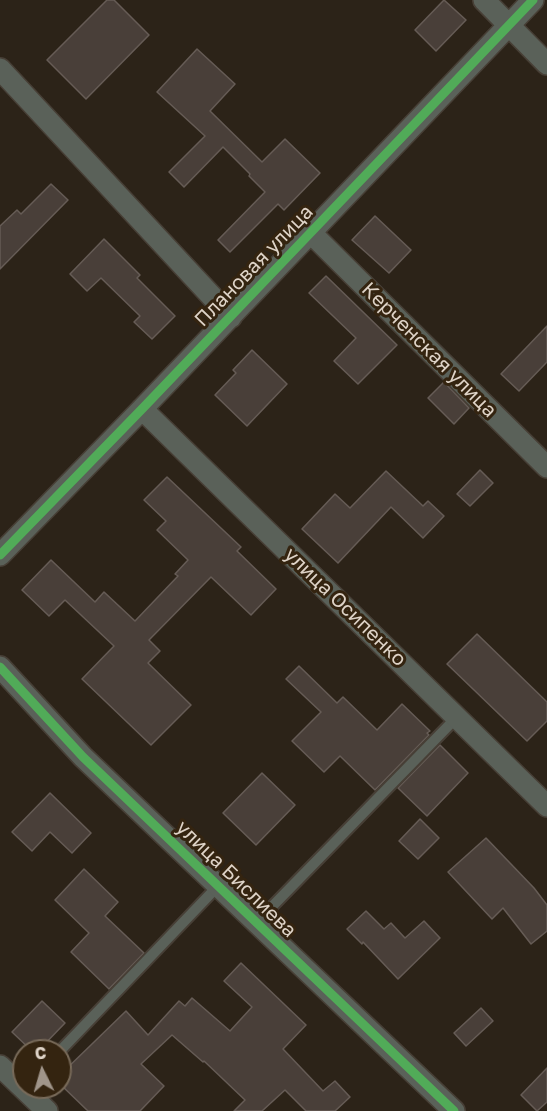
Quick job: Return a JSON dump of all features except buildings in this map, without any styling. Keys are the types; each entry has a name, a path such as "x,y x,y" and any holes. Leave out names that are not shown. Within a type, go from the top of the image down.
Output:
{"street":[{"path":"484,0 547,64"},
{"name":"Плановая улица","path":"0,555 533,0"},
{"path":"0,69 231,317"},
{"name":"Керченская улица","path":"310,233 547,466"},
{"name":"улица Осипенко","path":"142,409 547,806"},
{"name":"улица Бислиева","path":"0,667 83,757 454,1111"},
{"path":"0,1066 12,1077"},
{"path":"36,1099 47,1111"}],"lane":[{"path":"256,923 457,717"},
{"path":"71,1039 218,886"}],"cycle path":[{"path":"0,555 533,0"},
{"path":"0,667 83,757 454,1111"}]}
